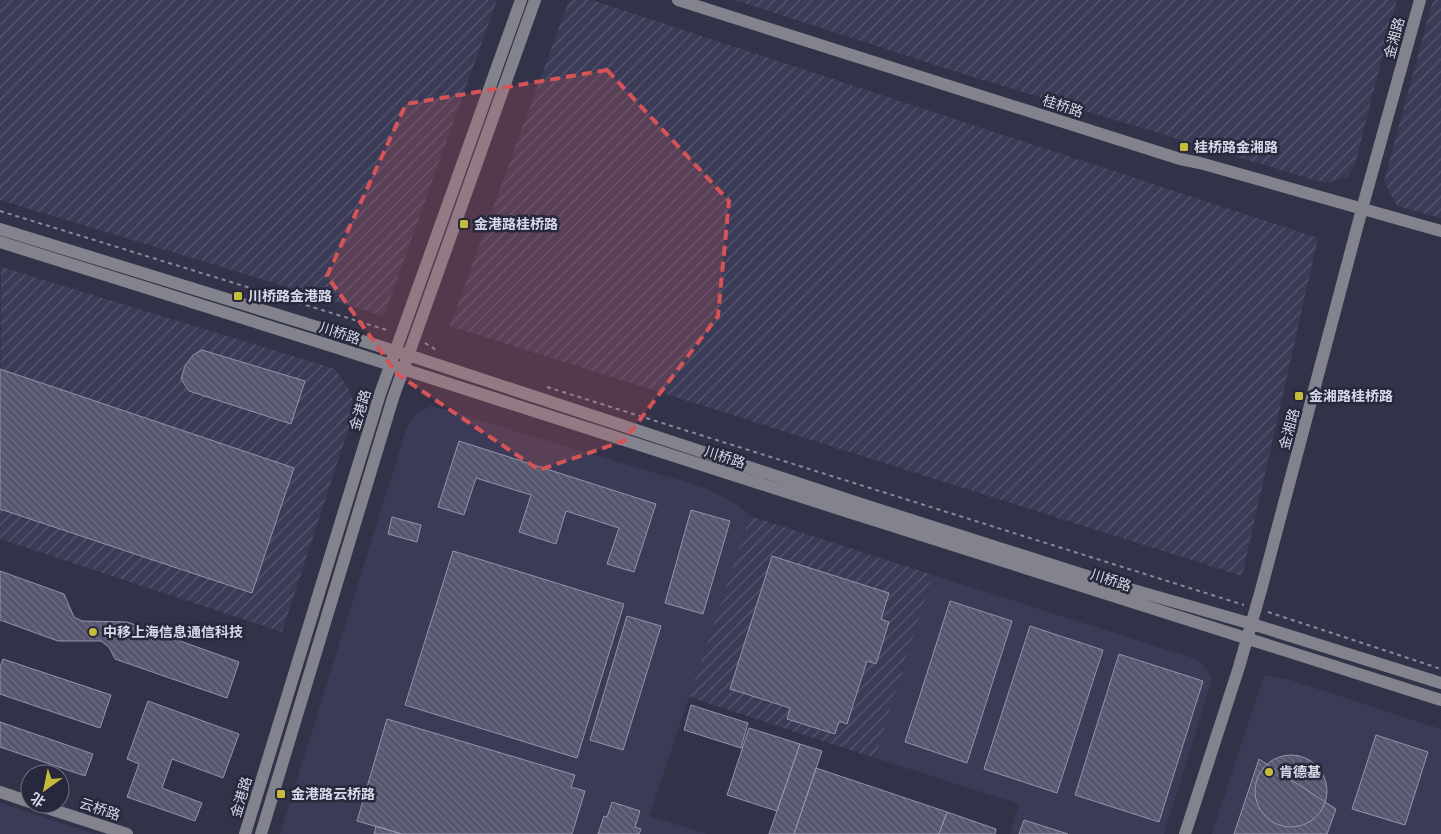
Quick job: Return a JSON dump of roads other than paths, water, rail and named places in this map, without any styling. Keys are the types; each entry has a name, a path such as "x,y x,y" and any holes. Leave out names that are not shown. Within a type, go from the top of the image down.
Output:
{"street":[{"name":"金港路","path":"246,834 394,352 520,0"},
{"name":"金港路","path":"261,834 393,398 403,370 414,357 422,339 535,0"},
{"name":"桂桥路","path":"678,0 1180,159 1441,231"},
{"name":"金湘路","path":"1186,834 1252,624 1362,209 1420,0"},
{"name":"川桥路","path":"0,229 414,357 858,503 1109,583 1252,624 1441,683"},
{"name":"川桥路","path":"0,242 1441,700"},
{"path":"0,792 20,799"},
{"name":"云桥路","path":"66,814 127,834"}],"place":[{"name":"桂桥路金湘路","path":"1184,147"},
{"name":"金港路桂桥路","path":"464,224"},
{"name":"川桥路金港路","path":"238,296"},
{"name":"金湘路桂桥路","path":"1299,396"},
{"name":"中移上海信息通信科技","path":"93,632"},
{"name":"肯德基","path":"1269,772"},
{"name":"金港路云桥路","path":"281,794"}]}
